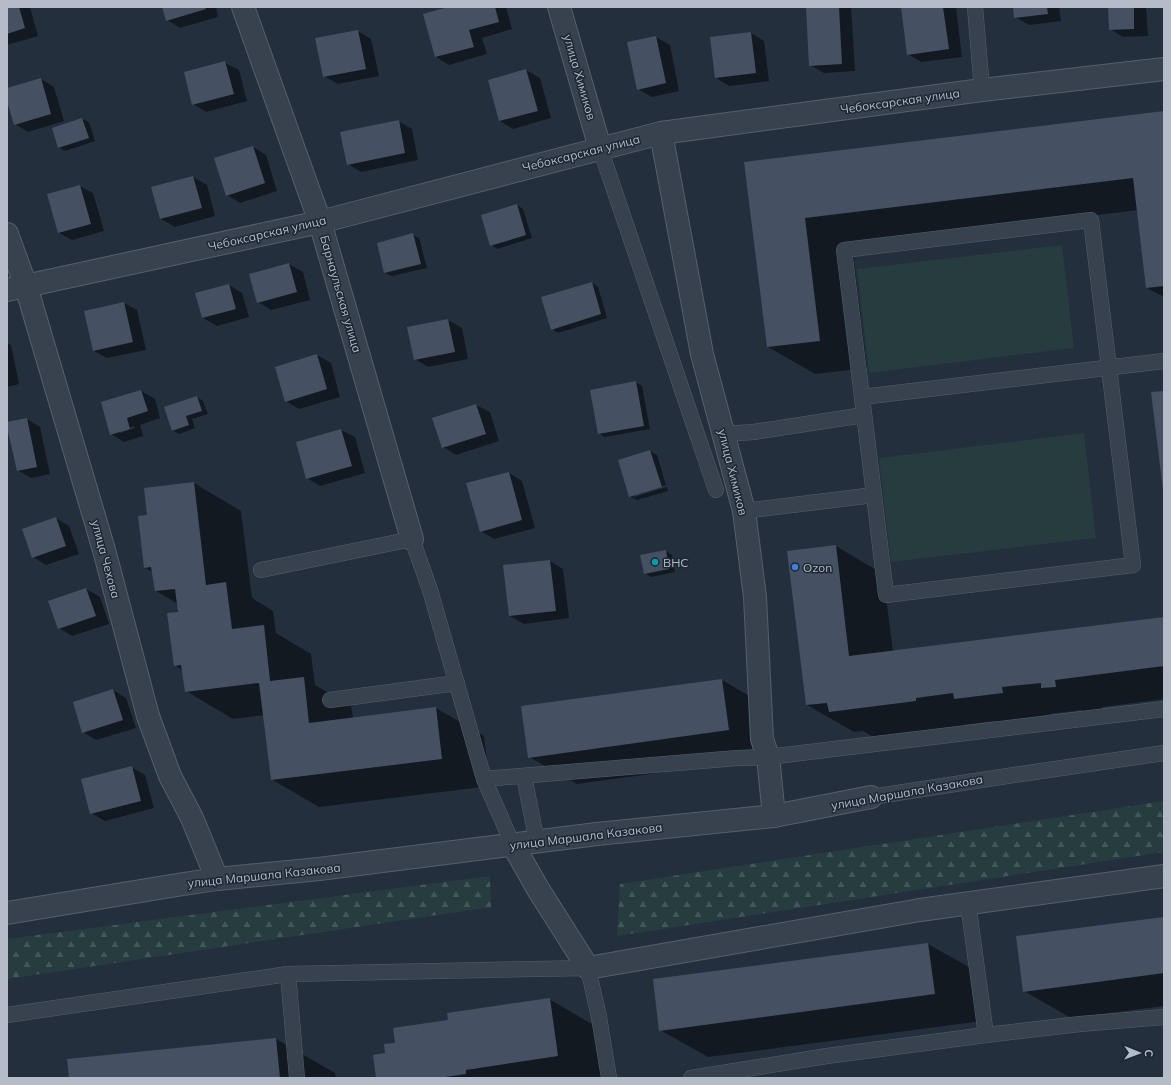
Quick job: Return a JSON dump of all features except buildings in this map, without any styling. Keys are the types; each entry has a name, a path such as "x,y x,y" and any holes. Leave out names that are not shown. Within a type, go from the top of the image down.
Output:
{"street":[{"name":"Барнаульская улица","path":"243,7 320,222 412,539"},
{"name":"улица Химиков","path":"560,7 600,148"},
{"name":"Чебоксарская улица","path":"16,288 320,222 661,133 982,90 1164,69"},
{"name":"улица Химиков","path":"661,133 702,354 744,511 755,597 762,739 768,757 774,816"},
{"name":"улица Чехова","path":"7,234 16,288 104,550 148,716 170,776 192,818 217,879"},
{"name":"улица Маршала Казакова","path":"7,913 217,879 319,869 597,834 774,816 871,797"},
{"path":"513,845 538,889 588,968 912,911 1164,876"}],"lane":[{"path":"975,7 982,90"},
{"path":"600,148 716,490"},
{"path":"1091,220 1109,367 1133,565 886,595 844,250 1091,220"},
{"path":"862,398 1164,361"},
{"path":"724,434 754,432 864,416"},
{"path":"744,511 874,495"},
{"path":"261,570 412,539 430,590 484,779 513,845"},
{"path":"330,700 457,683"},
{"path":"484,779 737,758 768,757 1164,709"},
{"name":"улица Маршала Казакова","path":"871,797 1036,771 1164,753"},
{"path":"524,776 537,842"},
{"path":"968,903 986,1035"},
{"path":"7,1015 288,974 588,968 599,1017 609,1078"},
{"path":"288,974 297,1078"},
{"path":"691,1078 827,1056 986,1035 1080,1024 1164,1017"}],"green space":[{"path":"1062,245 1074,348 869,373 857,269"},
{"path":"1084,433 1096,538 891,562 879,458"},
{"path":"1164,801 1164,852 617,936 620,884"},
{"path":"490,876 491,907 7,979 7,939"}],"place":[{"name":"ВНС","path":"655,562"},
{"name":"Ozon","path":"795,567"}]}
